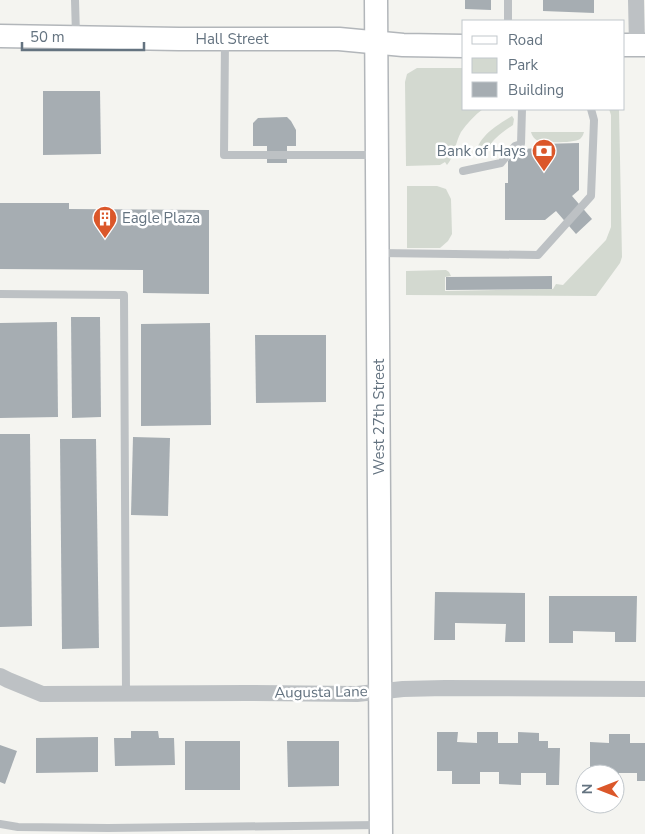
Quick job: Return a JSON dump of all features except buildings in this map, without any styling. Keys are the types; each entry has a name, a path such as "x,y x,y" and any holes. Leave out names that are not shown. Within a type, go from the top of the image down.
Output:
{"main road":[{"name":"West 27th Street","path":"376,0 381,830"},
{"name":"Hall Street","path":"0,36 348,40 376,43 462,46"}],"street":[{"path":"635,45 636,0"},
{"name":"Augusta Lane","path":"0,676 42,694 357,694 403,689 445,688 645,689"}],"lane":[{"path":"76,0 76,37"},
{"path":"508,0 508,20"},
{"path":"225,38 224,155 377,155"},
{"path":"463,171 501,163 515,146 521,144 522,110"},
{"path":"377,253 538,255 591,196 594,120 591,110"},
{"path":"0,294 124,295 126,693"},
{"path":"0,824 18,827 381,830"}],"green space":[{"path":"417,68 462,68 462,110 482,110 471,119 461,132 447,165 445,162 440,165 406,166 405,82 407,74"},
{"path":"609,110 619,110 622,257 620,263 596,296 406,295 406,271 446,270 451,276 445,277 445,291 553,289 556,284 563,285 606,240 611,227 611,115"},
{"path":"512,116 514,119 513,125 496,138 483,154 480,156 475,154 477,147 485,136"},
{"path":"531,132 584,132 582,137 577,140 542,142 534,138"},
{"path":"407,186 437,186 446,189 451,199 452,234 448,241 440,248 407,248"}],"place":[{"name":"Bank of Hays","path":"544,172"},
{"name":"Eagle Plaza","path":"105,239"}]}
